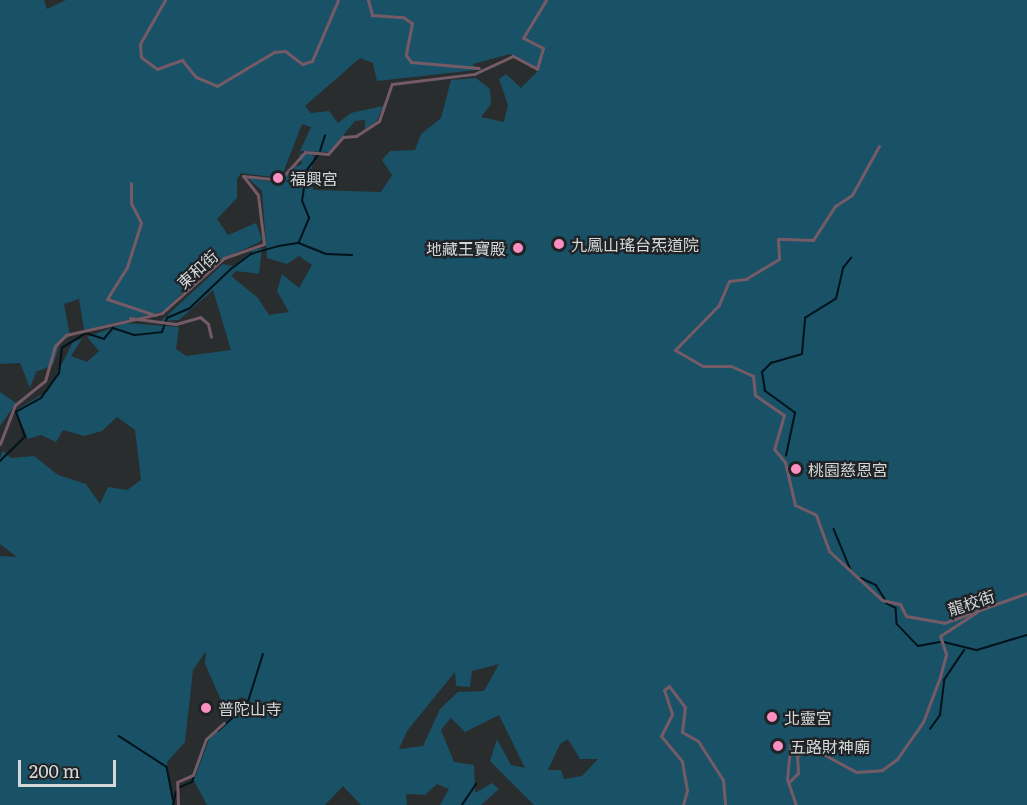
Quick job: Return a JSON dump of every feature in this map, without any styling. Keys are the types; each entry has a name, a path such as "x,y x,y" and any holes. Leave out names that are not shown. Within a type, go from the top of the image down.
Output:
{"street":[{"path":"165,0 140,44 141,57 157,69 182,60 196,76 217,86 274,52 285,51 302,64 312,61 338,0"},
{"path":"368,0 379,18 403,17 412,23 406,57 411,62 480,68 513,56 537,69 543,48 523,39 546,0"},
{"name":"東和街","path":"157,315 224,258 264,244 258,195 243,176 280,180 304,152 328,154 343,137 356,136 379,121 392,84 474,74 480,68"},
{"name":"龍校街","path":"879,146 852,195 835,206 813,240 778,239 779,259 746,279 729,281 719,305 693,336 675,347 703,366 748,372 756,395 783,413 774,449 785,462 792,498 816,515 827,549 854,580 919,621 948,622 1027,593"},
{"path":"131,183 131,203 141,222 127,267 107,299 157,315"},
{"path":"0,444 13,423 15,405 45,381 59,341 71,332 129,318 157,315"},
{"path":"129,318 166,323 200,317 208,324 211,338"},
{"path":"788,783 798,773 797,756 812,748 856,772 882,770 897,759 923,722 940,676 946,654 940,636 978,611"},
{"path":"683,805 687,790 682,762 660,736 672,714 664,690 669,686 685,707 682,732 698,741 723,780 725,805"},
{"path":"178,805 177,782 196,770 206,739 224,723"},
{"path":"791,739 788,783 796,805"}],"shaded area":[{"path":"0,0 44,0 47,9 66,0 1027,0 1027,805 534,805 490,761 497,739 511,765 525,768 499,715 465,732 451,718 441,730 454,762 474,765 475,793 492,783 499,789 481,805 440,805 449,789 437,784 425,795 406,794 407,805 361,805 343,786 325,805 207,805 192,777 203,744 248,700 241,697 225,709 205,664 206,651 193,670 185,742 167,762 173,805 0,805 0,556 17,557 0,544 0,458 3,451 11,458 34,456 58,475 86,484 100,504 108,487 127,490 141,480 135,430 117,417 102,431 84,436 63,430 56,442 41,435 28,439 16,410 48,391 73,342 82,339 71,356 87,362 99,351 87,337 125,323 179,327 176,349 186,356 231,350 213,290 179,320 161,321 223,264 233,266 253,250 262,248 259,274 236,271 231,276 258,298 269,315 289,312 277,291 282,274 299,288 312,265 299,256 287,264 267,258 262,191 248,178 281,183 288,169 302,164 299,154 310,153 314,156 309,181 314,190 381,192 392,175 382,160 390,151 415,150 421,134 441,118 451,80 476,78 490,89 491,104 481,117 504,122 508,105 499,79 506,74 521,88 539,70 510,54 473,64 476,70 377,81 373,63 360,58 305,106 311,113 329,111 338,123 351,113 383,106 377,121 365,129 365,120 355,121 329,152 300,151 311,127 302,124 281,178 241,173 237,179 237,198 217,219 228,235 256,223 262,239 258,243 210,264 165,311 84,330 79,299 64,304 70,336 60,343 53,365 36,372 30,388 20,363 0,364","holes":["499,664 484,691 458,692 440,709 423,746 399,749 407,731 455,672 456,686 470,687 472,671","568,739 580,759 598,759 582,776 564,779 561,770 548,770 560,744"]},
{"path":"0,392 16,403 0,426"}],"waterway":[{"path":"320,151 325,136"},
{"path":"299,242 309,218 302,201 307,170 319,154"},
{"path":"0,461 25,437 16,412 41,398 59,373 62,348 86,333 104,339 113,328 135,335 162,332 167,318 190,308 231,269 251,254 299,243 326,254 352,255"},
{"path":"786,456 795,413 765,391 762,372 771,363 802,354 805,318 836,299 843,268 851,258"},
{"path":"834,529 851,570"},
{"path":"861,578 876,585 885,599"},
{"path":"886,603 896,608 897,624 918,646 940,642"},
{"path":"944,642 977,650 1027,635"},
{"path":"930,729 940,715 944,680 964,650"},
{"path":"218,731 247,705 263,654"},
{"path":"119,736 167,767 173,799"},
{"path":"178,788 192,782 208,739"},
{"path":"462,805 476,784"},
{"path":"173,805 176,792"}],"place":[{"name":"福興宮","path":"278,178"},
{"name":"九鳳山瑤台炁道院","path":"559,244"},
{"name":"地藏王寶殿","path":"518,248"},
{"name":"桃園慈恩宮","path":"796,469"},
{"name":"普陀山寺","path":"206,708"},
{"name":"北靈宮","path":"772,717"},
{"name":"五路財神廟","path":"778,746"}]}
